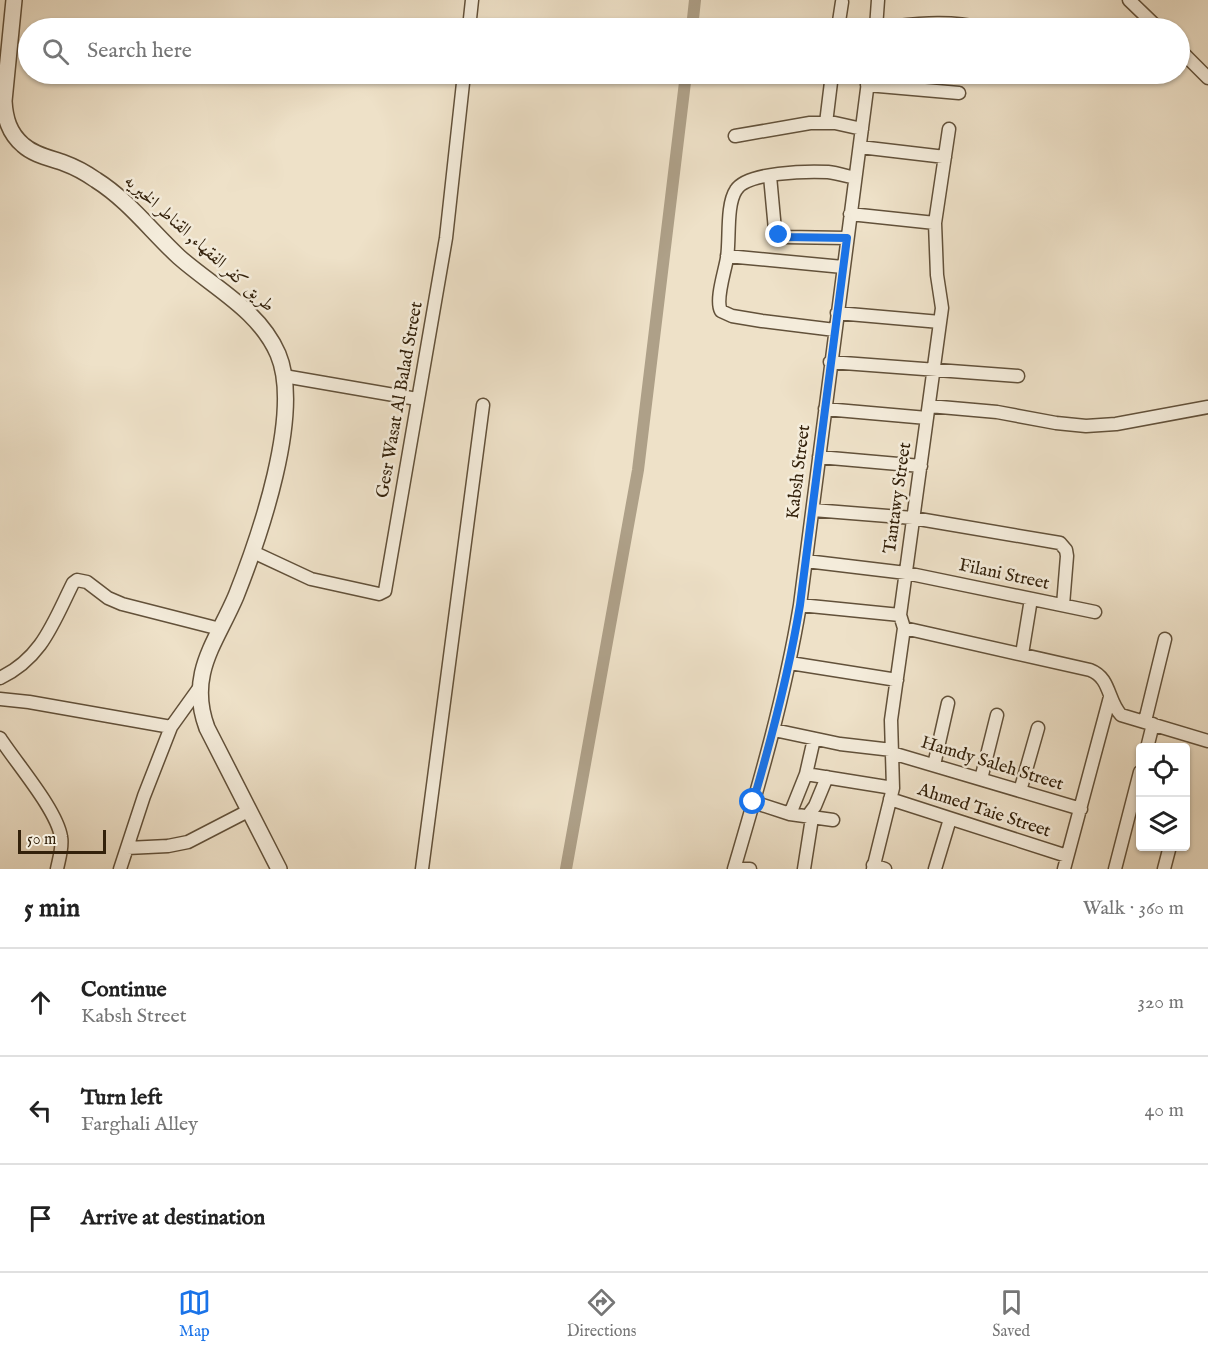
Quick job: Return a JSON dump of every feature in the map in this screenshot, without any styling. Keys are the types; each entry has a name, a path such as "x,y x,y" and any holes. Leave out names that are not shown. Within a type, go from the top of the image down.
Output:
{"street":[{"name":"طريق كفر الفقهاء, القناطر الخيريه","path":"14,0 4,114 15,138 24,147 82,171 125,203 181,258 242,306 270,338 279,356 286,400 276,467 266,510 252,552 205,660 199,688 201,708 207,728 279,869"},
{"path":"470,18 472,0"},
{"path":"877,18 878,0"},
{"path":"1129,0 1148,18"},
{"path":"840,18 842,2"},
{"path":"1190,61 1208,78"},
{"name":"Gesr Wasat Al Balad Street","path":"252,552 311,579 336,586 382,594 386,587 446,238 463,84"},
{"path":"826,123 831,84"},
{"name":"Kabsh Street","path":"734,869 774,730 790,663 800,605 867,84"},
{"path":"900,84 959,93"},
{"path":"735,136 787,126 826,123 862,129"},
{"name":"Tantawy Street","path":"877,868 892,794 891,720 904,628 900,615 942,308 937,274 935,223 949,129"},
{"path":"860,147 945,157"},
{"path":"835,330 732,316 721,311 719,303 727,256 732,200 741,183 770,176 829,172 855,178"},
{"path":"770,176 775,230 779,235 847,238"},
{"path":"850,214 935,223"},
{"path":"727,256 843,267"},
{"path":"837,312 940,321"},
{"path":"830,362 1018,376"},
{"path":"284,376 417,399"},
{"path":"422,869 483,405"},
{"path":"825,409 997,412 1086,426 1116,424 1208,407"},
{"path":"819,457 921,466"},
{"path":"813,510 913,518 1060,543 1066,550 1067,556 1064,605"},
{"name":"Filani Street","path":"806,561 906,573 1095,612"},
{"path":"0,678 26,663 38,650 77,580 87,582 108,598 122,604 220,629"},
{"path":"1022,654 1031,599"},
{"path":"800,605 900,615"},
{"path":"904,628 1097,672 1107,683 1110,697 1121,715 1208,741"},
{"path":"1147,743 1165,639"},
{"path":"790,663 897,680"},
{"path":"120,869 144,796 171,727 199,688"},
{"path":"1064,869 1110,697"},
{"path":"0,699 171,727"},
{"path":"934,765 948,703"},
{"path":"981,779 997,715"},
{"path":"1020,791 1038,728"},
{"name":"Hamdy Saleh Street","path":"774,730 814,739 892,751 1081,809"},
{"path":"0,738 58,824 62,839 57,869"},
{"path":"790,814 806,774 814,739"},
{"name":"Ahmed Taie Street","path":"806,774 827,777 892,794 950,819 1067,856"},
{"path":"804,869 810,818 827,777"},
{"path":"1115,869 1136,788"},
{"path":"753,802 790,814 833,820"},
{"path":"127,848 168,846 189,842 248,811"},
{"path":"935,869 950,819"},
{"path":"1164,869 1169,851"},
{"path":"734,869 750,869"}],"waterway":[{"path":"693,18 695,0"},
{"path":"566,869 638,470 685,84"}],"route":[{"path":"753,802 790,663 800,605 847,238 782,237 779,235"}]}
